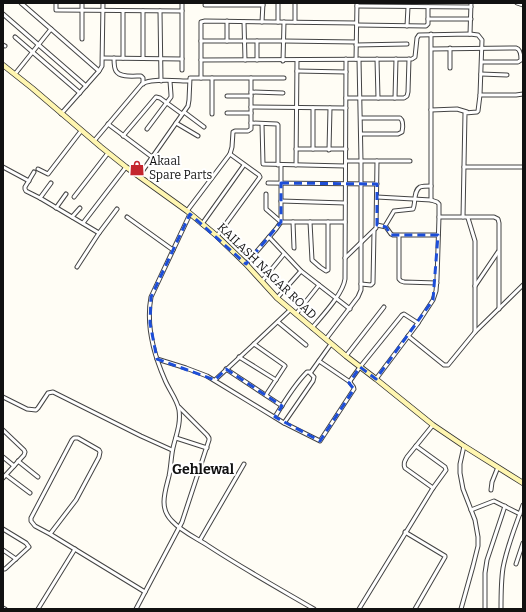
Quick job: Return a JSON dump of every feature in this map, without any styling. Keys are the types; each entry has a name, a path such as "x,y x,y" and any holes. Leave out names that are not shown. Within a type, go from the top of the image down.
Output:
{"street":[{"path":"21,3 99,71"},
{"path":"56,3 56,10 182,11"},
{"path":"82,3 82,39"},
{"path":"61,114 102,66 103,3"},
{"path":"182,3 182,70"},
{"path":"278,3 278,22"},
{"path":"295,3 295,22"},
{"path":"517,3 523,5"},
{"path":"205,5 263,4 262,22"},
{"path":"326,339 360,294 361,284 361,118 356,43 357,5 428,7 471,5 470,34"},
{"path":"407,26 408,6"},
{"path":"201,78 201,22 295,22 426,26 428,24 428,7"},
{"path":"123,11 123,58"},
{"path":"143,11 143,58"},
{"path":"160,11 161,81"},
{"path":"3,14 86,86"},
{"path":"428,19 471,19"},
{"path":"227,21 227,41"},
{"path":"244,22 245,60"},
{"path":"283,60 284,22"},
{"path":"15,74 51,28"},
{"path":"201,60 413,59 415,57 418,36 422,34 478,35 481,38 482,48 478,111 467,112 457,109 431,110"},
{"path":"431,34 431,200"},
{"path":"15,36 80,93"},
{"path":"201,41 284,41 407,44"},
{"path":"257,41 257,60"},
{"path":"450,48 450,68"},
{"path":"432,49 518,48 520,50 520,62 482,62"},
{"path":"103,58 182,59"},
{"path":"114,58 117,72 122,75 141,76 143,78 143,84"},
{"path":"312,328 336,298 344,284 346,59"},
{"path":"378,59 378,98"},
{"path":"395,98 396,59"},
{"path":"346,98 404,98 407,96 408,92 409,59"},
{"path":"296,165 297,60"},
{"name":"KAILASH NAGAR ROAD","path":"3,65 94,142 188,212 217,236 246,264 277,298 346,356 376,378 433,425 523,482"},
{"path":"297,71 346,72"},
{"path":"481,74 507,75"},
{"path":"94,142 143,84 149,81 189,81 190,78 284,78"},
{"path":"212,78 212,114"},
{"path":"136,609 186,513 209,438 178,406 165,381 157,359 151,333 149,306 151,297 173,250 188,212 230,154 234,132 250,130 251,78"},
{"path":"147,129 167,103 171,95 170,81"},
{"path":"139,176 189,103 189,81"},
{"path":"227,96 283,93"},
{"path":"480,95 523,94"},
{"path":"123,136 156,97 160,98 204,127"},
{"path":"251,107 346,108"},
{"path":"313,108 313,149"},
{"path":"329,150 330,108"},
{"path":"463,217 465,113 467,112"},
{"path":"227,113 251,113"},
{"path":"361,118 400,118 403,130 398,134 361,134"},
{"path":"176,122 198,136"},
{"path":"246,264 281,222 279,126 277,124 251,123"},
{"path":"108,124 152,157"},
{"path":"262,124 263,164 345,166"},
{"path":"38,169 48,174 81,131"},
{"path":"296,149 346,150"},
{"path":"74,197 108,153"},
{"path":"217,236 260,177 230,154"},
{"path":"346,161 410,161"},
{"path":"345,258 374,231 377,225 377,161"},
{"path":"202,224 244,165"},
{"path":"83,223 126,167"},
{"path":"464,167 523,167"},
{"path":"3,168 29,181"},
{"path":"34,172 25,189 26,191 99,233"},
{"path":"40,198 50,183"},
{"path":"268,183 377,184"},
{"path":"385,226 394,211 413,209 415,206 416,192 419,188 431,186"},
{"path":"56,208 66,194"},
{"path":"266,194 266,209 281,222 345,222"},
{"path":"376,378 418,323 433,300 437,283 439,218 439,204 437,202 431,200 377,197"},
{"path":"281,201 345,203"},
{"path":"72,217 80,208"},
{"path":"77,267 99,233 118,209"},
{"path":"127,217 173,250"},
{"path":"439,218 494,217 498,219 499,309"},
{"path":"468,218 475,241 475,332"},
{"path":"293,222 294,248"},
{"path":"310,222 312,260 324,270 328,270 328,222"},
{"path":"377,225 385,226 391,234 399,236 438,236"},
{"path":"361,284 373,283 374,231"},
{"path":"399,236 399,279 404,282 437,283"},
{"path":"269,237 300,271 350,309"},
{"path":"475,286 499,251"},
{"path":"262,281 284,254"},
{"path":"277,298 300,271"},
{"path":"296,314 319,285"},
{"path":"408,336 446,366 450,364 475,332 523,285"},
{"path":"346,356 384,307"},
{"path":"215,380 290,310"},
{"path":"350,382 360,366 402,315 404,314 418,323"},
{"path":"278,322 306,345"},
{"path":"254,344 284,365 284,368 266,395"},
{"path":"275,417 306,373 310,373 332,344"},
{"path":"239,357 276,380"},
{"path":"157,359 197,372 215,380 284,423 320,441 354,387 350,382 319,362"},
{"path":"226,369 282,406"},
{"path":"284,423 313,381 314,377 310,373"},
{"path":"3,397 27,409 36,410 48,393 53,392 172,450"},
{"path":"178,406 179,425 172,450 170,475 165,494 164,509 170,519 179,527 221,554 314,609"},
{"path":"433,425 404,462 405,468 433,488"},
{"path":"3,430 24,450 24,455 4,477 30,493"},
{"path":"50,534 76,500 100,455 97,448 78,438 74,438 72,440 31,518 31,521 35,526 145,592"},
{"path":"176,438 207,448"},
{"path":"359,609 405,532 446,470 446,468 416,446"},
{"path":"461,609 478,546 477,529 463,489 460,473 460,464 464,446"},
{"path":"3,457 14,466"},
{"path":"18,461 38,477"},
{"path":"200,540 244,464"},
{"path":"491,490 492,482 498,467"},
{"path":"471,510 494,501 505,506 520,516 523,520"},
{"path":"501,609 503,567 523,505"},
{"path":"485,609 485,573 487,560 505,506"},
{"path":"3,529 28,545 29,548 5,569 3,569"},
{"path":"405,532 446,557 415,609"},
{"path":"516,564 523,542"},
{"path":"38,609 75,549"},
{"path":"3,550 16,559"}],"highlighted area":[{"path":"281,183 377,184 377,225 386,227 391,235 438,235 433,300 376,379 360,367 349,383 354,389 320,441 275,417 282,406 226,369 215,380 157,359 150,323 151,297 190,214 246,264 281,222"}],"place":[{"name":"Akaal Spare Parts","path":"137,168"}],"district":[{"name":"Gehlewal","path":"203,469"}]}
